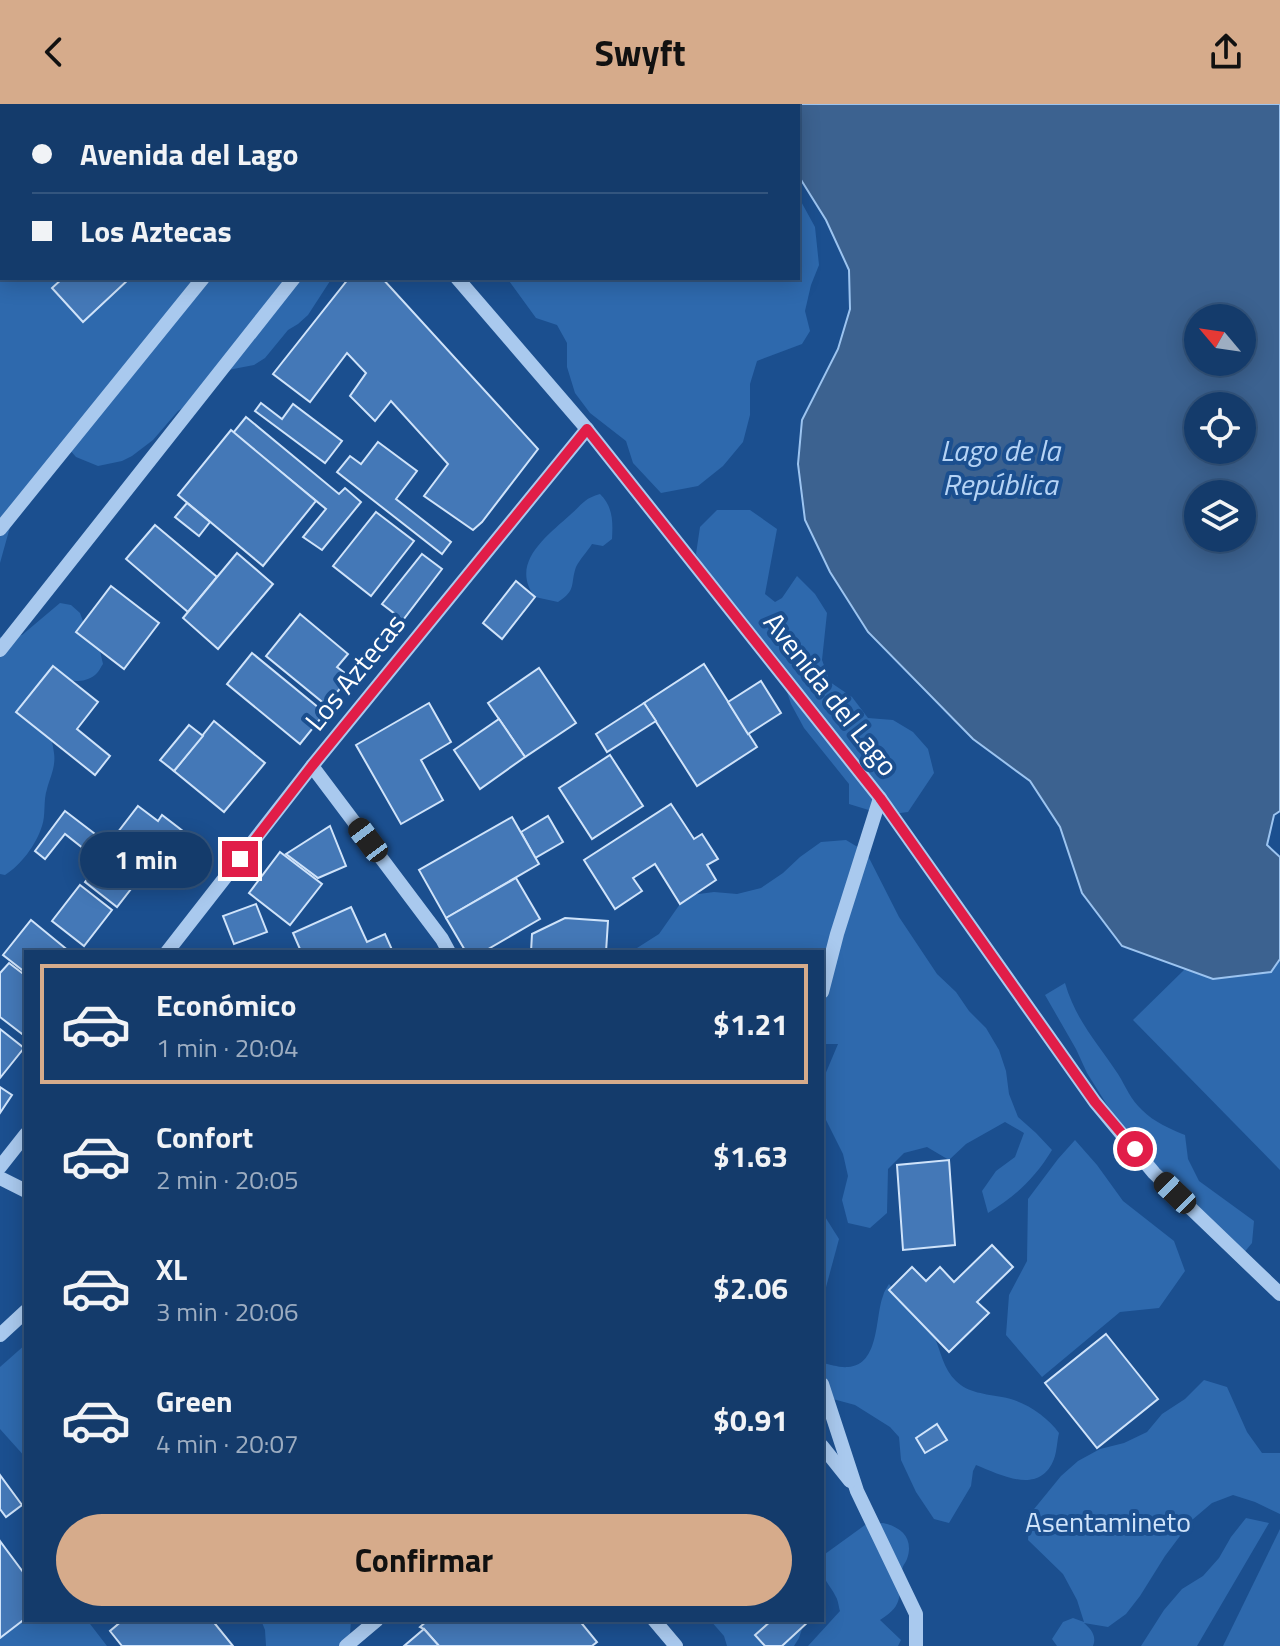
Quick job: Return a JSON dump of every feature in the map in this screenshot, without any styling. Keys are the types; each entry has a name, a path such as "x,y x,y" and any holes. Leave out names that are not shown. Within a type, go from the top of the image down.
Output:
{"street":[{"path":"0,529 201,280"},
{"path":"0,650 292,280"},
{"name":"Avenida del Lago","path":"459,280 587,429 880,798 1095,1102 1154,1173 1280,1294"},
{"name":"Los Aztecas","path":"169,950 312,766 587,429"},
{"path":"312,766 448,950"},
{"path":"824,984 880,798"},
{"path":"0,1167 24,1137"},
{"path":"0,1178 24,1190"},
{"path":"0,1335 24,1313"},
{"path":"824,1390 857,1491 916,1614 916,1646"},
{"path":"824,1449 857,1491"},
{"path":"346,1646 375,1622"},
{"path":"656,1622 676,1646"}],"green space":[{"path":"800,200 815,227 819,265 805,311 810,331 802,344 757,361 750,384 750,415 743,442 723,466 698,486 661,493 633,463 626,441 590,413 575,393 567,367 567,343 557,325 536,318 508,280 800,280"},
{"path":"0,280 331,280 308,315 288,330 265,358 254,365 228,370 178,411 153,440 132,456 98,466 76,457 68,448 10,527 0,563"},
{"path":"600,494 608,504 611,515 612,539 603,546 592,544 576,567 570,590 564,598 558,602 535,597 526,573 534,551 584,502"},
{"path":"717,510 750,510 777,529 765,594 775,602 782,598 797,576 815,594 827,613 822,660 830,682 852,697 868,718 893,720 913,732 928,749 934,773 908,812 885,815 849,804 849,784 804,728 791,704 775,656 720,598 696,554 700,527"},
{"path":"60,603 71,605 80,613 84,624 98,642 103,664 96,674 86,680 46,681 32,696 51,738 53,767 43,822 36,840 17,866 5,875 0,874 0,637 22,635"},
{"path":"846,840 866,852 899,917 937,974 986,1028 999,1050 1018,1117 1052,1150 1024,1186 988,1213 982,1191 996,1171 1015,1157 1024,1133 1005,1122 966,1144 949,1160 927,1147 904,1153 888,1169 887,1213 870,1228 848,1223 842,1200 848,1176 843,1154 824,1116 824,1077 838,1044 824,1044 824,950 636,950 659,934 680,904 691,895 714,892 737,894 761,888 821,842"},
{"path":"1280,876 1280,1170 1133,1020"},
{"path":"1065,983 1081,1020 1135,1102 1157,1122 1185,1135 1188,1159 1199,1181 1254,1221 1252,1243 1237,1261 1112,1113 1087,1073 1045,995"},
{"path":"1075,1140 1123,1201 1174,1241 1185,1271 1159,1308 1120,1312 1042,1377 1006,1335 1009,1295 1027,1261 1028,1199"},
{"path":"824,1215 839,1239 824,1295"},
{"path":"889,1284 930,1329 945,1365 961,1385 972,1391 1026,1405 1048,1421 1059,1433 1054,1459 1048,1470 1040,1477 1020,1480 976,1465 971,1486 949,1523 934,1519 916,1492 901,1460 899,1437 890,1427 855,1405 824,1397 824,1363 848,1367 866,1358 871,1349 884,1293"},
{"path":"24,1346 24,1456 0,1429 0,1367"},
{"name":"Asentamineto","path":"1204,1380 1227,1387 1247,1432 1262,1453 1280,1453 1280,1514 1233,1495 1212,1503 1192,1520 1126,1614 1108,1627 1084,1623 1093,1633 1093,1646 1057,1646 1052,1639 1063,1622 1073,1618 1084,1622 1077,1600 1063,1574 1028,1540 1030,1514 1061,1476 1078,1461 1100,1449 1124,1443 1147,1432 1162,1414 1185,1399"},
{"path":"1246,1518 1269,1523 1197,1646 1141,1646 1164,1610 1182,1589 1203,1576"},
{"path":"883,1523 896,1528 905,1535 909,1546 897,1604 880,1620 901,1640 898,1646 808,1646 840,1611 837,1598 824,1577 825,1554 865,1525"},
{"path":"1280,1529 1280,1646 1223,1646"},
{"path":"24,1617 24,1622 89,1622 107,1646 0,1646 0,1636"},
{"path":"262,1622 351,1622 350,1636 356,1646 266,1646"},
{"path":"712,1622 800,1622 803,1626 794,1646 727,1646 724,1636"}],"water":[{"name":"Lago de la República","path":"800,104 1280,104 1280,811 1274,815 1267,845 1280,857 1280,959 1271,972 1213,979 1122,946 1082,893 1060,827 1030,781 973,739 868,632 830,572 805,520 798,464 802,420 838,349 850,309 849,270 826,220 800,178"}],"building":[{"path":"61,280 128,280 83,322 52,288"},
{"path":"347,280 384,280 538,449 473,530 424,496 448,464 391,401 375,421 350,396 366,373 347,353 310,402 273,374"},
{"path":"261,403 282,419 293,404 342,441 325,463 255,411"},
{"path":"246,417 339,494 345,488 361,502 322,550 303,537 326,509 233,433"},
{"path":"231,430 316,501 263,566 178,495"},
{"path":"378,442 417,471 396,499 451,542 442,554 337,472 350,456 361,464"},
{"path":"187,503 210,522 199,536 175,517"},
{"path":"376,512 414,541 371,596 333,566"},
{"path":"155,525 217,577 188,612 126,559"},
{"path":"237,553 273,584 218,649 183,618"},
{"path":"422,554 442,569 403,620 382,604"},
{"path":"516,581 535,597 502,639 483,623"},
{"path":"111,586 159,623 124,669 76,632"},
{"path":"300,614 348,654 337,667 350,677 326,705 266,656"},
{"path":"252,653 325,713 300,744 227,684"},
{"path":"704,664 757,747 697,786 644,703"},
{"path":"53,666 98,702 77,729 110,756 95,775 16,712"},
{"path":"539,668 576,723 525,757 488,703"},
{"path":"761,681 781,713 748,734 728,702"},
{"path":"429,703 451,742 421,760 443,800 401,824 356,745"},
{"path":"644,703 656,721 607,752 596,734"},
{"path":"499,719 525,757 480,789 454,750"},
{"path":"214,721 265,763 224,812 174,771"},
{"path":"189,725 203,736 174,771 160,760"},
{"path":"610,755 643,806 592,839 559,788"},
{"path":"671,804 694,839 702,834 718,859 707,865 716,880 680,904 655,864 633,878 642,891 615,909 584,860"},
{"path":"138,806 158,821 162,815 188,835 155,876 111,841"},
{"path":"65,811 95,834 84,849 65,834 45,859 35,851"},
{"path":"548,816 563,842 535,858 521,832"},
{"path":"512,817 539,864 446,918 419,870"},
{"path":"330,826 346,866 318,878 286,854"},
{"path":"113,846 145,871 117,907 85,882"},
{"path":"280,852 322,884 290,925 249,893"},
{"path":"516,878 540,919 486,950 465,950 446,918"},
{"path":"80,885 112,910 84,946 52,921"},
{"path":"256,904 267,932 234,944 223,916"},
{"path":"351,907 367,942 385,934 392,950 298,950 293,933"},
{"path":"565,918 608,921 606,950 531,950 532,934"},
{"path":"31,920 68,950 24,950 24,971 3,955"},
{"path":"9,963 24,974 24,1035 0,1017 0,973"},
{"path":"0,1029 24,1048 0,1078"},
{"path":"0,1087 12,1095 0,1113"},
{"path":"949,1160 955,1245 903,1250 897,1165"},
{"path":"992,1245 1013,1267 977,1302 989,1313 949,1352 889,1290 912,1267 926,1281 940,1267 954,1282"},
{"path":"1106,1334 1158,1399 1097,1448 1045,1383"},
{"path":"937,1424 947,1440 925,1453 916,1438"},
{"path":"0,1475 22,1505 6,1517 0,1509"},
{"path":"0,1541 24,1573 24,1620 0,1638"},
{"path":"121,1622 214,1622 233,1646 122,1646 110,1631"},
{"path":"426,1622 581,1622 597,1642 592,1646 439,1646 420,1627"},
{"path":"770,1622 808,1622 782,1646 765,1646 755,1635"},
{"path":"424,1629 439,1646 404,1646"}],"route":[{"path":"240,859 587,429 880,798 1095,1102 1135,1149"}]}
